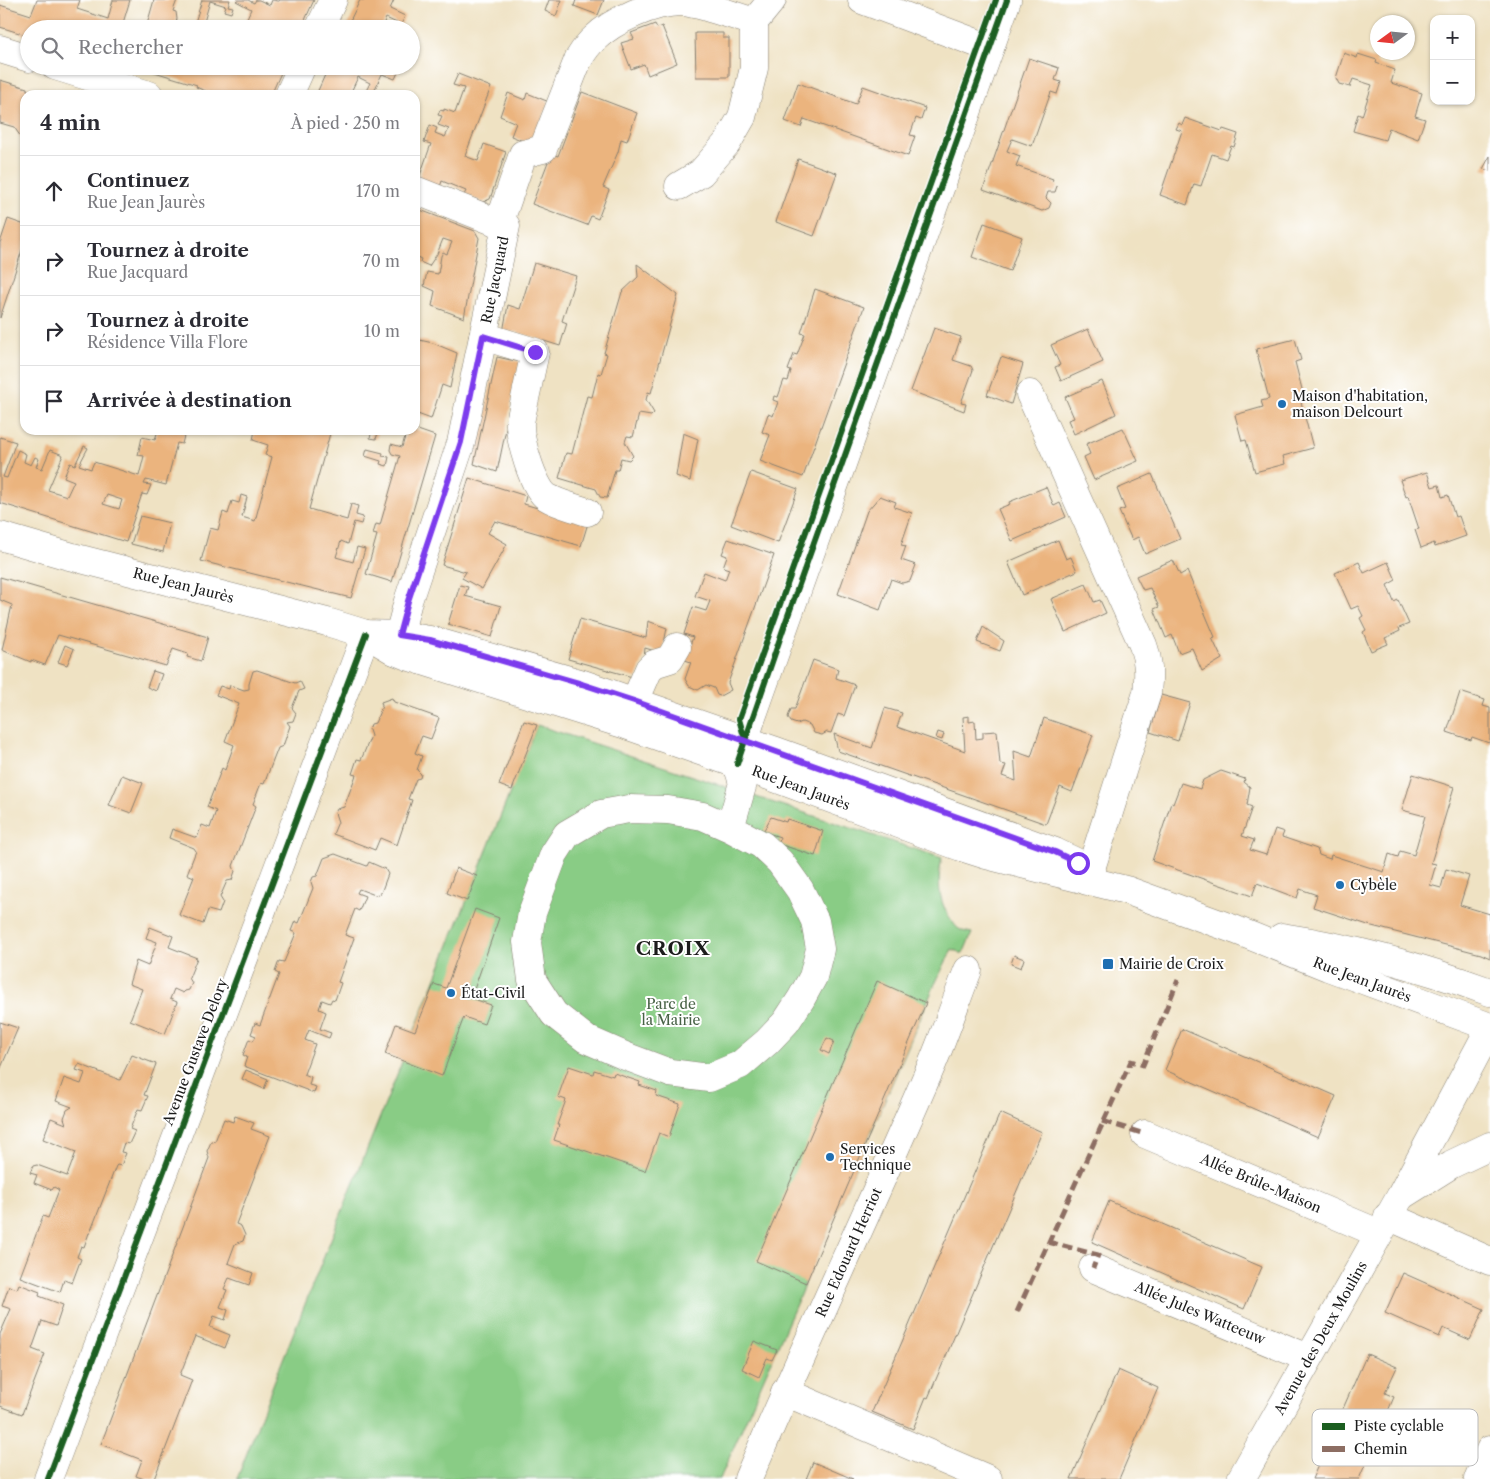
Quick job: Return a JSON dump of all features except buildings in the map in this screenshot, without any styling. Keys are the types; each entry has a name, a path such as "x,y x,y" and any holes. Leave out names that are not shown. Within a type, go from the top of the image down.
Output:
{"street":[{"path":"323,20 333,0"},
{"path":"679,186 701,173 727,143 742,117 754,68 754,22 772,0"},
{"path":"862,0 990,48"},
{"path":"730,828 743,783 741,752 1007,0"},
{"name":"Rue Jacquard","path":"397,643 408,601 461,442 503,225 523,154 543,149 584,49 595,37 613,24 650,7 666,3 683,2 719,10 754,22"},
{"path":"0,50 20,56"},
{"path":"84,75 133,90"},
{"path":"291,90 298,75"},
{"path":"420,192 503,225"},
{"path":"483,336 535,352 520,422 519,430 523,447 542,493 548,498 587,512"},
{"path":"1030,394 1143,645 1148,661 1149,678 1147,693 1088,876"},
{"name":"Rue Jean Jaurès","path":"0,536 69,556 327,622 397,643 430,640 582,684 630,713 741,752 1055,852 1088,876 1236,930 1328,968 1490,1027"},
{"name":"Avenue Gustave Delory","path":"48,1479 366,634"},
{"path":"630,713 650,669 654,664 670,659 677,647"},
{"path":"629,809 668,810 702,816 730,828 762,845 780,862 800,890 815,921 820,949 813,977 786,1022 767,1042 740,1065 709,1078 670,1073 625,1056 586,1039 554,1014 532,980 527,942 532,912 554,854 567,834 601,814 629,809"},
{"name":"Rue Jean Jaurès","path":"1236,930 1309,941 1366,953 1434,972 1490,992"},
{"name":"Rue Edouard Herriot","path":"748,1479 930,1067 968,970"},
{"name":"Avenue des Deux Moulins","path":"1240,1479 1389,1215 1490,1027"},
{"name":"Allée Brûle-Maison","path":"1145,1134 1389,1215 1490,1261"},
{"name":"Avenue des Deux Moulins","path":"1389,1215 1452,1164 1473,1152 1490,1146"},
{"name":"Allée Jules Watteeuw","path":"1093,1268 1308,1358"},
{"path":"785,1392 988,1479"},
{"path":"1478,1479 1490,1450"}],"green space":[{"name":"Parc de la Mairie","path":"537,725 942,858 939,882 943,904 950,918 959,929 972,933 963,954 952,949 936,982 720,1479 237,1479 279,1369"}],"marked path":[{"path":"1017,1312 1131,1061 1143,1065 1178,980"},
{"path":"1102,1121 1145,1134"},
{"path":"1048,1242 1098,1255 1093,1268"}],"cycle path":[{"path":"745,740 739,719 996,0"},
{"path":"737,764 1007,0"},
{"path":"48,1479 366,634"}],"place":[{"name":"Maison d'habitation, maison Delcourt","path":"1282,404"},
{"name":"Cybèle","path":"1340,885"},
{"name":"Mairie de Croix","path":"1108,964"},
{"name":"État-Civil","path":"451,993"},
{"name":"Services Technique","path":"830,1157"}],"district":[{"name":"CROIX","path":"673,948"}],"route":[{"path":"535,352 483,336 454,467 408,601 399,635 430,640 634,701 1055,852 1078,863"}]}
